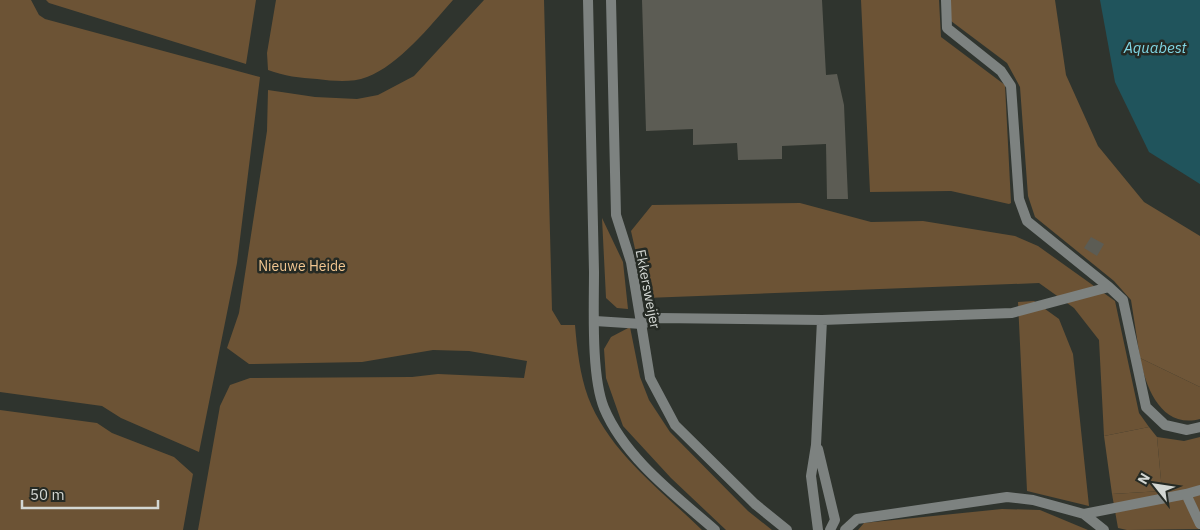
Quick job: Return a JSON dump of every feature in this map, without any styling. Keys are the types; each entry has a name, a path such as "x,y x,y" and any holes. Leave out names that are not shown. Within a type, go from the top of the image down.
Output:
{"street":[{"path":"588,0 595,321 598,379 604,407 615,428 632,452 665,486 715,530"},
{"name":"Ekkersweijer","path":"611,0 616,207 631,262 650,378 675,425 754,504 787,530"},
{"path":"946,0 947,28 1001,71 1011,86 1019,198 1027,222 1123,300 1146,407 1165,425 1187,430 1200,427"},
{"path":"595,321 642,324 658,318 822,320 1012,313 1109,287"},
{"path":"818,530 811,476 816,445 822,320"},
{"path":"816,445 835,520 830,530"},
{"path":"1084,514 1200,490"},
{"path":"1186,494 1200,524"},
{"path":"845,530 857,519 1007,497 1033,500 1084,514 1104,530"}],"shaded area":[{"path":"951,0 1055,0 1066,75 1098,146 1144,202 1200,236 1200,387 1140,358 1131,300 1114,281 1035,217 1028,196 1020,87 1007,63 951,21"},
{"path":"1149,427 1157,437 1162,491 1112,494 1104,436"}],"green space":[{"path":"0,0 31,0 39,15 45,19 260,77 237,263 199,452 121,418 102,406 0,392"},
{"path":"46,0 256,0 246,64 49,3"},
{"path":"276,0 453,0 424,33 391,64 367,77 342,81 298,77 268,70 267,53"},
{"name":"Nieuwe Heide","path":"484,0 544,0 552,310 561,325 575,325 579,362 585,389 597,417 609,435 637,469 702,530 198,530 220,406 230,385 250,378 412,377 438,374 524,378 527,361 469,351 433,350 362,362 249,364 227,348 239,313 267,131 268,90 315,97 357,99 378,95 414,76"},
{"path":"861,0 939,0 941,37 1005,85 1011,203 951,191 870,192"},
{"path":"800,203 871,222 923,221 1015,236 1038,246 1115,301 1139,413 1149,427 1104,436 1099,340 1074,308 1039,283 646,298 631,231 652,205"},
{"path":"602,218 623,262 628,309 617,308 606,298"},
{"path":"1034,301 1059,319 1073,354 1089,506 1027,491 1018,302"},
{"path":"630,327 640,377 649,400 670,432 748,511 772,530 726,530 671,478 623,426 606,378 604,349 611,337"},
{"path":"1140,358 1200,387 1200,419 1187,421 1175,418 1158,404 1147,382"},
{"path":"0,410 97,423 112,433 174,457 193,474 183,530 0,530"},
{"path":"1157,437 1184,441 1200,437 1200,529 1127,530 1118,528 1112,494 1162,491"},
{"path":"1002,509 1040,510 1088,530 858,530 864,523"}],"water":[{"name":"Aquabest","path":"1100,0 1200,0 1200,184 1149,152 1115,82"}],"building":[{"path":"642,0 822,0 826,75 837,74 844,105 848,199 827,199 826,144 782,146 782,159 738,160 737,143 693,145 693,129 646,131"},
{"path":"1091,237 1104,244 1097,256 1084,248"}]}
